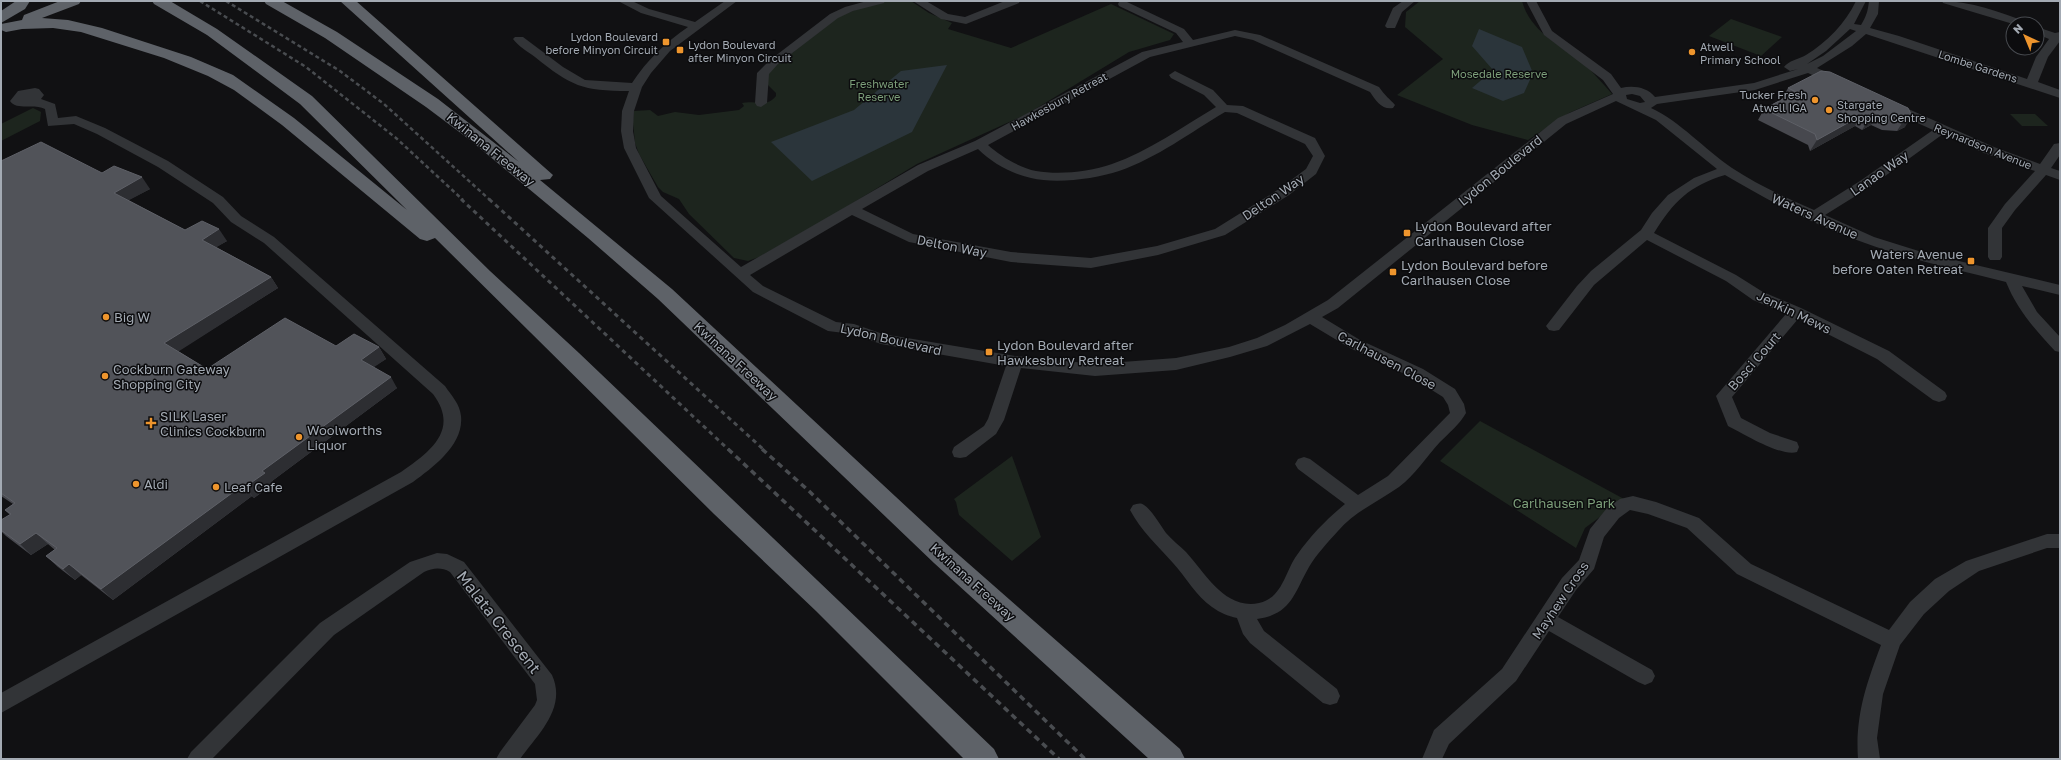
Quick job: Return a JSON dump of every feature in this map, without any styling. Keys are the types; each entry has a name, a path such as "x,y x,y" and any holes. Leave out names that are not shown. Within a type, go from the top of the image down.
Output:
{"highway":[{"path":"2,23 20,6 23,1"},
{"path":"159,1 212,32 306,100 483,276 571,358 984,759"},
{"name":"Kwinana Freeway","path":"271,1 331,35 432,103 476,136 595,234 664,294 943,556 1170,759"},
{"path":"347,1 522,154 586,216 595,234"},
{"path":"2,23 62,2 62,12 93,30 200,67 239,86 322,149 384,203 483,276"},
{"path":"2,23 38,22 93,30"}],"street":[{"path":"623,1 645,11 695,26"},
{"name":"Lydon Boulevard","path":"732,1 695,26 666,49 655,60 636,87 628,111 627,131 630,148 643,176 656,198 758,289 834,327 854,329 881,339 917,347 1015,362 1095,370 1176,364 1230,352 1262,342 1312,318 1340,299 1549,130 1579,112 1601,104 1619,95"},
{"path":"761,103 763,73 774,62 834,16 849,9 880,1"},
{"path":"918,1 945,17 966,21 1015,1"},
{"path":"1391,26 1397,10 1410,1"},
{"path":"1531,1 1536,13 1548,33 1607,77 1641,100"},
{"name":"Lydon Boulevard","path":"1641,100 1670,92 1745,80 1798,64 1823,48 1850,24 1858,12 1862,1"},
{"name":"Lydon Boulevard","path":"1601,104 1755,86 1810,69 1838,53 1864,28 1872,16 1874,1"},
{"path":"1947,1 2005,17"},
{"path":"1123,4 1180,32 1190,44"},
{"name":"Lombe Gardens","path":"1850,24 2060,94"},
{"path":"2031,84 2037,64 2044,50 2058,36 2045,32"},
{"name":"Hawkesbury Retreat","path":"740,274 923,168 980,144 1146,54 1235,33 1256,37 1375,90 1381,100 1389,106"},
{"path":"519,39 570,78 596,85 636,87"},
{"path":"1798,64 1852,88"},
{"path":"980,144 996,159 1033,175 1073,176 1114,168 1142,156 1223,108 1219,99 1209,91 1195,86 1176,75"},
{"path":"1607,77 1622,101 1641,100"},
{"name":"Waters Avenue","path":"1641,100 1727,170 1769,195 1815,216 1869,240 1922,257 2060,290"},
{"path":"1,704 407,477 439,452 453,423 451,404 439,390 299,266 268,240 243,224 218,200 163,164 101,131 76,120 52,123 52,109 37,101"},
{"name":"Reynardson Avenue","path":"1880,101 1989,150 2060,176"},
{"name":"Delton Way","path":"852,210 909,238 1011,257 1091,263 1158,250 1220,232 1284,192 1311,171 1319,156 1310,141 1239,109 1223,108"},
{"name":"Lanao Way","path":"1815,216 1865,184 1942,129"},
{"path":"1995,256 1995,228 2010,207 2043,170 2059,146"},
{"path":"1554,326 1582,289 1608,264 1630,249 1646,234 1659,212 1691,184 1707,176 1727,170"},
{"name":"Jenkin Mews","path":"1646,234 1731,278 1758,296 1796,312 1883,355 1939,396"},
{"path":"2012,278 2027,311 2060,347"},
{"name":"Bosci Court","path":"1791,447 1764,437 1734,422 1724,396 1796,312"},
{"name":"Carlhausen Close","path":"1139,510 1161,540 1179,557 1206,590 1218,601 1230,608 1245,612 1259,611 1276,605 1288,592 1304,561 1314,546 1332,526 1358,504 1394,481 1409,467 1434,438 1453,421 1458,413 1456,404 1449,393 1417,373 1355,344 1312,318"},
{"path":"960,452 990,430 996,420 1015,362"},
{"path":"1304,464 1358,504"},
{"name":"Mayhew Cross","path":"1432,758 1441,737 1509,675 1569,584 1587,564 1596,534 1614,513 1626,504 1650,507 1694,524 1744,569 1892,642"},
{"path":"1869,759 1867,738 1873,694 1892,642 1917,608 1942,585 1973,566 2047,541 2060,541"},
{"name":"Malata Crescent","path":"198,759 327,629 417,567 430,562 442,560 450,562 457,567 545,681 547,700 544,710 507,759"},
{"path":"1245,612 1250,628 1257,637 1330,696"},
{"path":"1546,620 1645,676"}],"green space":[{"name":"Freshwater Reserve","path":"887,1 911,1 929,13 952,23 948,29 1011,48 1111,4 1174,34 1170,40 1129,52 1027,114 917,164 828,218 759,257 748,261 734,258 689,214 679,199 663,192 658,187 639,154 635,143 633,122 634,111 650,110 658,116 675,112 699,115 739,110 744,106 742,103 747,102 769,102 776,96 776,93 766,83 769,71 838,17 860,8"},
{"name":"Mosedale Reserve","path":"1420,1 1522,1 1526,12 1539,30 1584,64 1612,94 1569,113 1528,140 1472,125 1397,95 1443,59 1405,27 1406,12"},
{"path":"1731,19 1782,37 1761,56 1709,36"},
{"path":"33,108 41,112 40,121 1,141 1,124"},
{"path":"2010,114 2035,114 2048,126 2022,126"},
{"name":"Carlhausen Park","path":"1480,421 1624,499 1585,528 1576,548 1440,461"},
{"path":"1012,456 1041,537 1012,561 959,515 954,499"}],"shaded area":[{"path":"1479,29 1522,47 1533,73 1524,93 1503,101 1472,88 1493,70 1472,46"},
{"path":"947,65 912,132 812,181 771,142 854,110 901,71"}],"building":[{"name":"Stargate Shopping Centre","path":"1821,71 1830,72 1908,108 1912,116 1904,120 1889,119 1878,114 1869,119 1862,115 1817,140 1815,134 1764,109 1796,92 1788,88"},
{"name":"Cockburn Gateway Shopping City","path":"41,142 102,173 114,166 142,177 114,193 185,230 202,221 219,229 202,240 271,277 164,343 207,369 285,318 336,346 354,334 379,347 361,360 391,377 262,471 265,473 245,487 243,485 101,589 69,564 63,569 46,556 57,548 36,533 20,544 1,530 1,520 11,514 5,510 15,503 1,493 1,161"}],"railway":[{"path":"200,1 306,67 396,138 463,200"},
{"path":"226,1 340,71 384,104 490,200"},
{"path":"461,199 729,450"},
{"path":"489,199 764,450"},
{"path":"728,449 1059,759"},
{"path":"762,449 809,491 1085,759"}],"place":[{"name":"Lydon Boulevard before Minyon Circuit","path":"666,42"},
{"name":"Lydon Boulevard after Minyon Circuit","path":"680,50"},
{"name":"Atwell Primary School","path":"1692,52"},
{"name":"Tucker Fresh Atwell IGA","path":"1815,100"},
{"name":"Stargate Shopping Centre","path":"1829,110"},
{"name":"Lydon Boulevard after Carlhausen Close","path":"1407,233"},
{"name":"Waters Avenue before Oaten Retreat","path":"1971,261"},
{"name":"Lydon Boulevard before Carlhausen Close","path":"1393,272"},
{"name":"Big W","path":"106,317"},
{"name":"Lydon Boulevard after Hawkesbury Retreat","path":"989,352"},
{"name":"Cockburn Gateway Shopping City","path":"105,376"},
{"name":"SILK Laser Clinics Cockburn","path":"151,423"},
{"name":"Woolworths Liquor","path":"299,437"},
{"name":"Aldi","path":"136,484"},
{"name":"Leaf Cafe","path":"216,487"}]}
